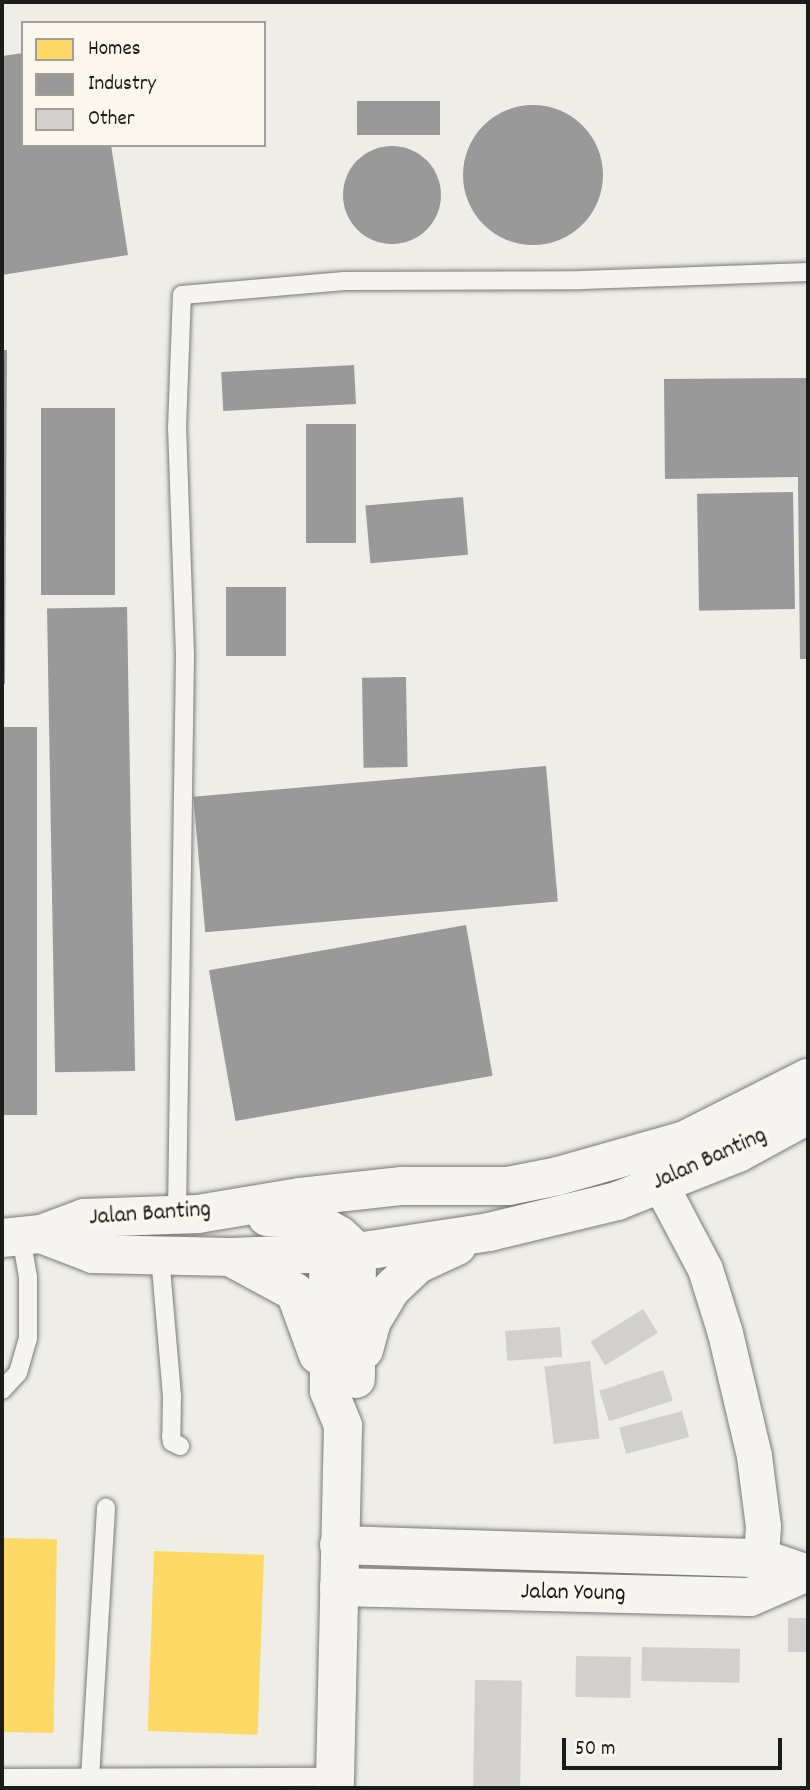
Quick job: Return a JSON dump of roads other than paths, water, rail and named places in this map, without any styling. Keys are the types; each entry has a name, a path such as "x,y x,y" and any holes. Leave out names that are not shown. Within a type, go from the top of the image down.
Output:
{"main road":[{"path":"335,1783 343,1426 341,1246 367,1212 599,1166 685,1140 808,1078"},
{"name":"Jalan Banting","path":"489,1231 617,1202 659,1182 738,1153 808,1115"},
{"name":"Jalan Banting","path":"21,1236 84,1218 187,1214 300,1197 402,1186 508,1186"},
{"path":"187,1214 311,1219 341,1246"},
{"path":"21,1236 93,1254 232,1257 489,1231"},
{"path":"342,1385 372,1321 391,1289 418,1264 489,1231"},
{"path":"232,1257 295,1292 342,1385"},
{"name":"Jalan Young","path":"339,1545 761,1558 806,1574"},
{"name":"Jalan Young","path":"339,1587 750,1597 806,1574"}],"street":[{"path":"659,1182 705,1269 725,1333 754,1456 763,1526 761,1558"}],"lane":[{"path":"187,1214 185,655 177,429 182,295 344,281 581,280 808,272"},
{"path":"2,1390 18,1373 27,1339 28,1277 21,1236"},
{"path":"160,1256 172,1397 171,1436 172,1442 180,1446"},
{"path":"90,1778 106,1507"},
{"path":"2,1778 335,1783"}]}
